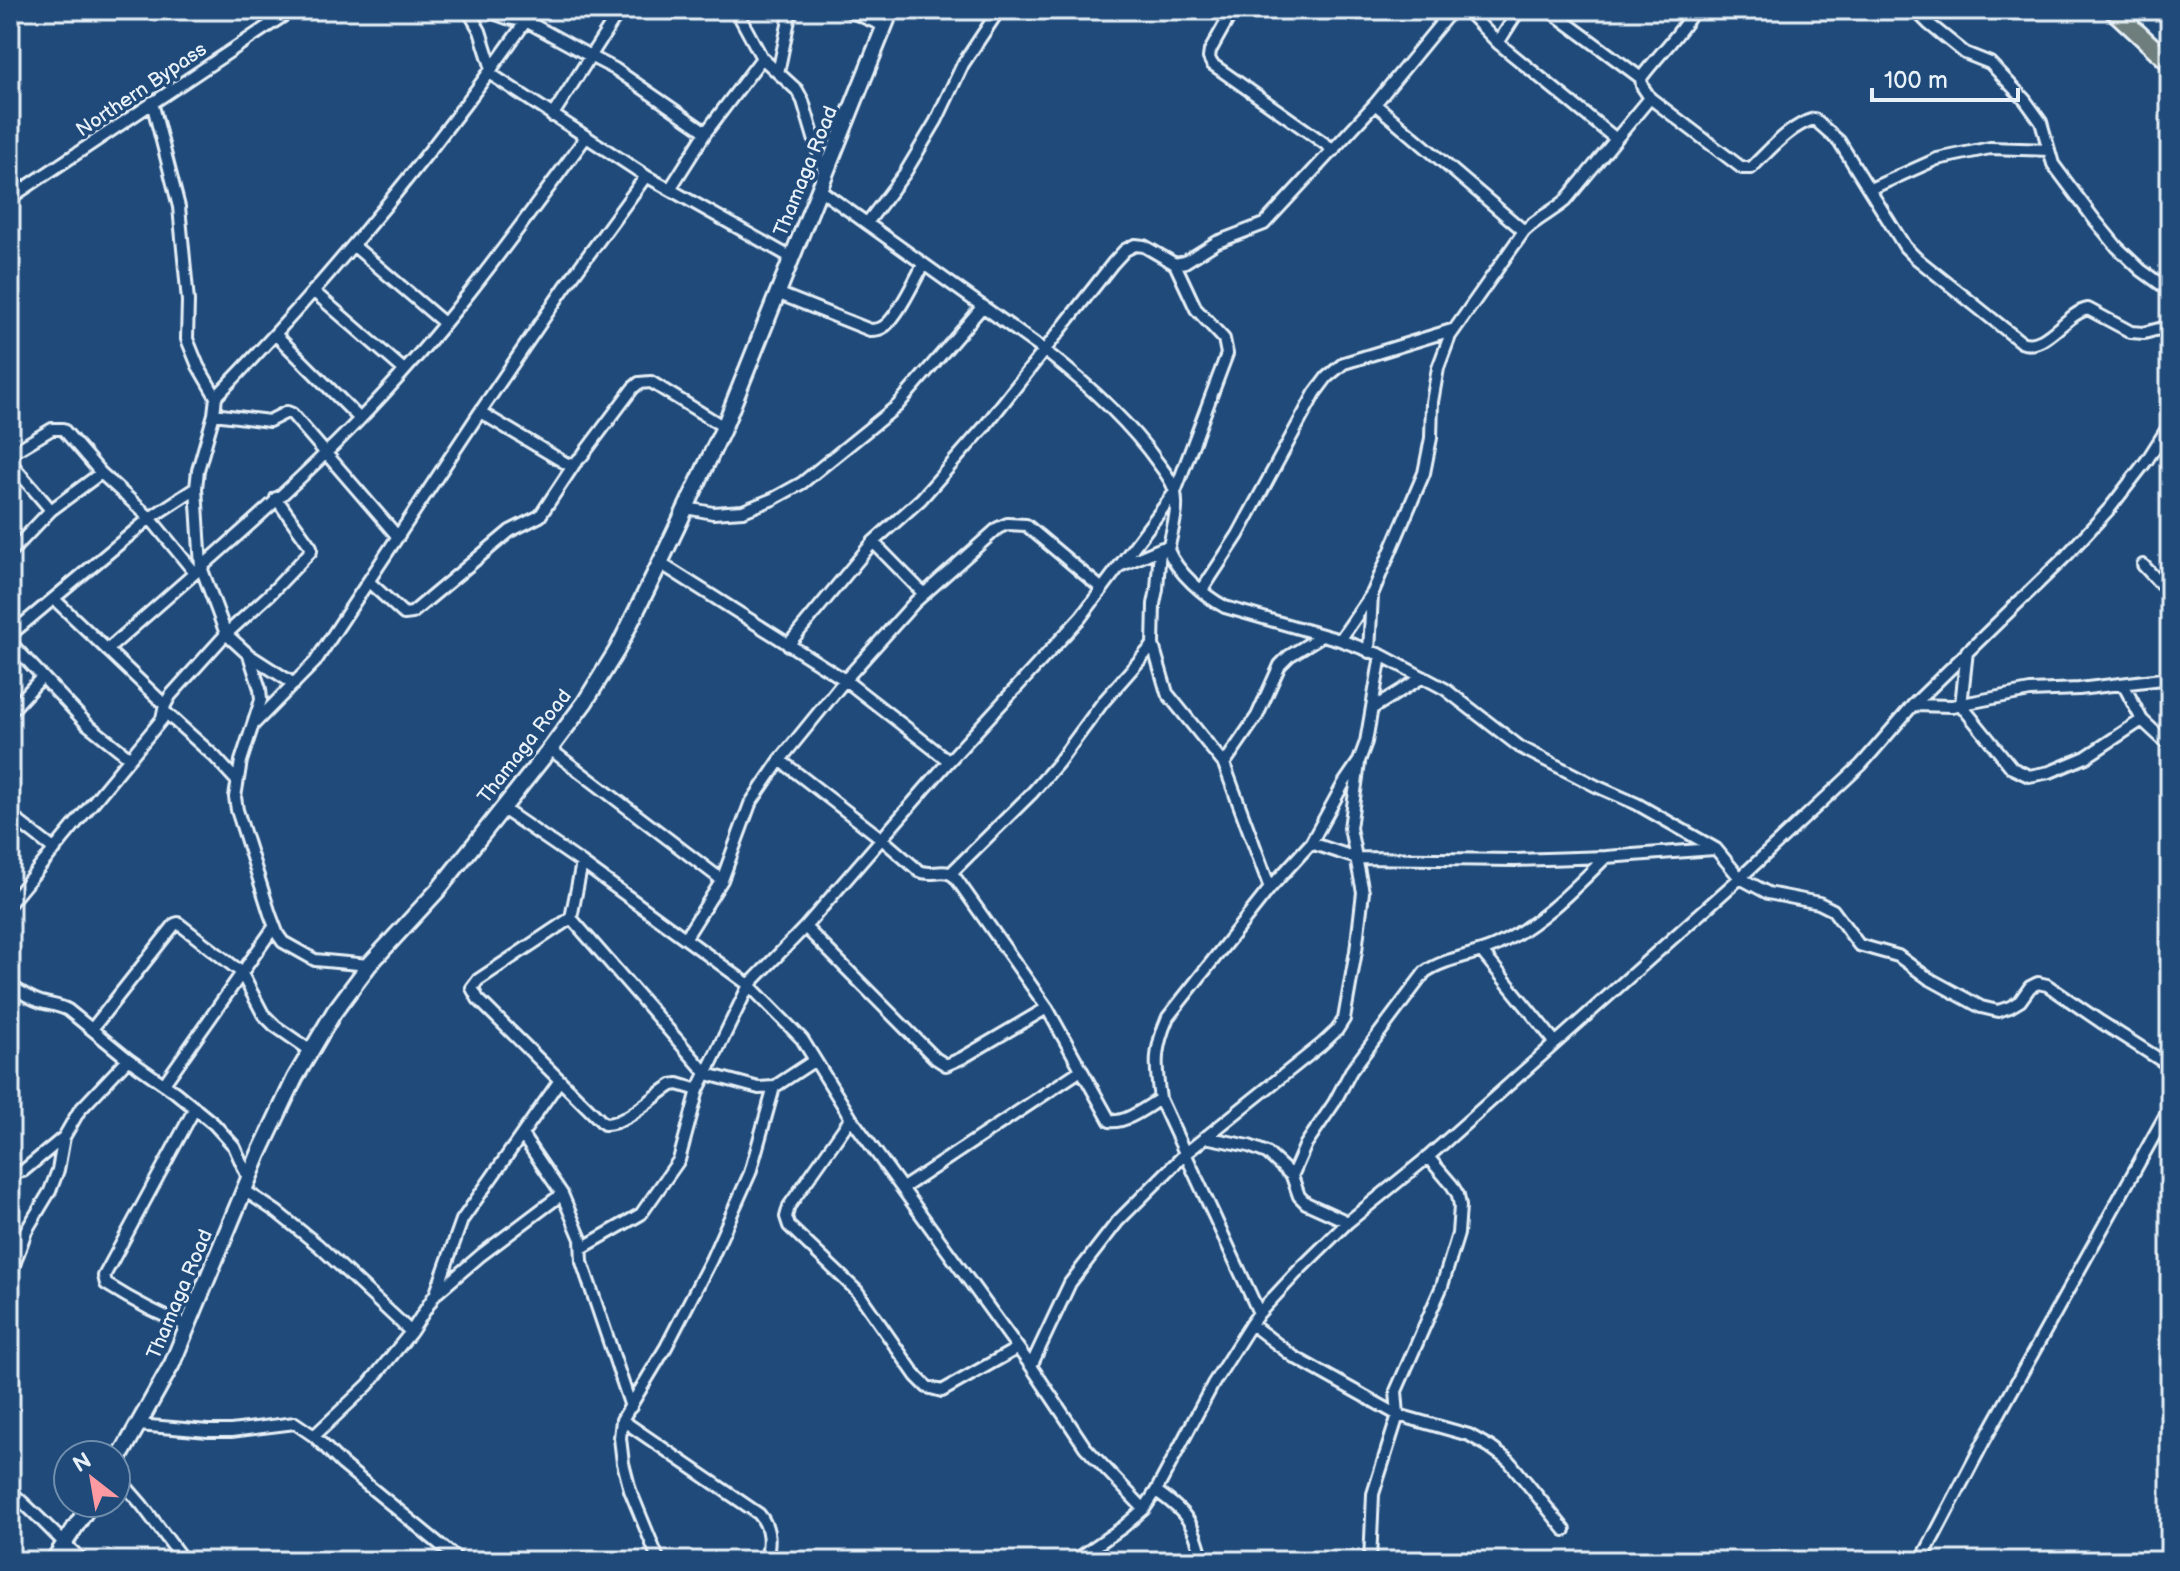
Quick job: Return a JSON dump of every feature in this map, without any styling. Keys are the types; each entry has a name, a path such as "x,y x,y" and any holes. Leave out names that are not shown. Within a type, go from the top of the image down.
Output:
{"main road":[{"name":"Thamaga Road","path":"130,1439 172,1364 246,1185 289,1091 334,1012 369,965 438,890 550,749 585,702 617,650 724,427 891,10"},
{"path":"2113,10 2170,63"},
{"path":"53,1561 80,1519"}],"street":[{"name":"Northern Bypass","path":"10,198 292,10"},
{"path":"468,10 480,31 490,71 552,116 646,176 792,258"},
{"path":"485,10 526,21 615,69 706,132"},
{"path":"552,116 620,10"},
{"path":"736,10 762,58 797,90 803,101 822,182 867,223 1069,370 1123,422 1170,479 1176,507 1154,604 1153,645 1167,693 1224,764 1270,888"},
{"path":"778,73 791,10"},
{"path":"847,10 884,26"},
{"path":"867,223 905,173 936,121 963,64 999,10"},
{"path":"1233,10 1210,51 1212,64 1334,150"},
{"path":"1175,264 1185,262 1217,242 1264,224 1375,104 1452,10"},
{"path":"1466,10 1498,43 1616,139"},
{"path":"1498,43 1519,10"},
{"path":"1549,10 1641,78 1650,98 1742,168 1751,168 1781,139 1814,119 1839,141 1898,237 1916,258 2025,345 2038,342 2081,310 2088,309 2131,332 2144,333 2170,326"},
{"path":"1641,78 1694,10"},
{"path":"1915,10 1965,53 1994,67 2025,100 2041,122 2061,176 2117,247 2170,291"},
{"path":"216,397 276,335 354,246 427,156 526,21"},
{"path":"670,189 706,132 762,58"},
{"path":"1340,640 1373,592 1424,473 1438,368 1450,336 1524,231 1565,201 1650,98"},
{"path":"152,102 179,207 188,301 187,339 216,397 196,488 198,570"},
{"path":"1375,104 1524,231"},
{"path":"107,650 360,419 504,249 586,137"},
{"path":"1870,189 1937,159 1990,148 2049,150"},
{"path":"253,725 315,662 565,287 646,176"},
{"path":"582,1248 636,1218 682,1153 698,1090 749,985 805,927 949,761 1081,617 1175,492 1227,354 1224,339 1196,309 1175,264 1144,246 1135,245 1125,250 985,426 921,499 873,542 788,645"},
{"path":"354,246 444,323"},
{"path":"777,293 870,330 877,329 893,318 923,265"},
{"path":"313,291 404,370"},
{"path":"686,508 713,513 743,511 802,483 897,406 983,306"},
{"path":"1202,590 1238,535 1315,393 1327,377 1344,363 1455,329"},
{"path":"276,335 360,419"},
{"path":"369,582 404,614 412,613 510,531 540,516 575,463 633,388 645,382 651,382 724,427"},
{"path":"214,414 269,421 289,412 398,537"},
{"path":"480,412 567,464 575,463"},
{"path":"1074,1561 1144,1509 1213,1384 1251,1324 1299,1270 1348,1222 1428,1157 1740,878 1861,765 1913,705 2067,555 2110,508 2166,435 2170,424"},
{"path":"10,454 57,427 67,432 101,473 150,518 198,570 226,634 249,655 294,684"},
{"path":"10,462 51,510"},
{"path":"10,553 51,510 101,473"},
{"path":"10,635 150,518 196,488"},
{"path":"10,903 162,719 170,696 226,634 311,551 276,498"},
{"path":"686,937 722,880 750,804 780,760 845,680 924,594 998,528 1007,524 1026,525 1101,588"},
{"path":"873,542 924,594"},
{"path":"1165,547 1212,600 1225,607 1340,640 1381,655 1423,677 1445,689 1520,747 1628,799 1716,849 1740,878 1768,893 1819,903 1833,910 1859,945 1898,956 1928,978 1981,1007 1998,1011 2020,1001 2030,987 2038,983 2047,985 2170,1066"},
{"path":"1120,566 1165,547"},
{"path":"660,563 845,680 949,761"},
{"path":"2143,565 2170,594"},
{"path":"1369,652 1373,592"},
{"path":"54,599 237,781"},
{"path":"1224,764 1264,703 1280,665 1323,635"},
{"path":"10,642 87,724 130,758"},
{"path":"780,760 912,866 926,874 951,873 1032,793 1103,702 1153,645"},
{"path":"1967,651 1961,705 2012,768 2029,776 2050,772 2086,757 2142,720"},
{"path":"249,655 261,700 241,761 235,797 274,927 283,942 315,960 369,965"},
{"path":"1031,1366 1070,1283 1118,1221 1186,1153 1321,1045 1344,1019 1363,892 1350,828 1359,761 1366,742 1381,655"},
{"path":"10,712 42,677"},
{"path":"1373,708 1423,677"},
{"path":"1913,705 1961,705 2030,691 2170,678"},
{"path":"2123,684 2142,720 2170,746"},
{"path":"550,749 722,880"},
{"path":"1259,1313 1160,1099 1155,1067 1161,1034 1168,1017 1270,888 1311,843 1359,761"},
{"path":"503,809 749,985 802,1039 851,1118 1031,1366 1089,1453 1144,1509"},
{"path":"10,815 55,850"},
{"path":"1311,843 1356,858 1516,860 1716,849"},
{"path":"1292,1176 1306,1144 1351,1071 1425,972 1482,952 1530,927 1606,857"},
{"path":"582,863 571,918 478,980 472,988 478,999 607,1125 627,1116 672,1085 698,1090"},
{"path":"951,873 1047,1008 1110,1121 1123,1120 1160,1099"},
{"path":"571,918 707,1074 759,1088 774,1087 815,1060"},
{"path":"92,1029 175,924 180,924 241,972 263,1014 311,1051"},
{"path":"164,1084 274,927"},
{"path":"805,927 935,1058 946,1065 1047,1008"},
{"path":"1482,952 1555,1042"},
{"path":"10,985 29,998 58,1004 68,1010 214,1124 234,1146 246,1185 318,1245 411,1332"},
{"path":"10,1276 26,1231 50,1191 58,1170 64,1137 79,1111 128,1059"},
{"path":"903,1188 1081,1070"},
{"path":"314,1436 368,1385 411,1332 436,1293 462,1220 560,1080"},
{"path":"659,1561 630,1490 620,1438 622,1420 666,1347 731,1217 750,1173 774,1087"},
{"path":"1921,1561 1984,1441 2170,1107"},
{"path":"188,1326 155,1313 125,1296 106,1284 104,1276 195,1108"},
{"path":"851,1118 789,1206 786,1217 789,1226 857,1291 916,1376 927,1387 942,1391 1018,1348"},
{"path":"522,1135 562,1194 581,1239 582,1262 631,1407"},
{"path":"10,1174 23,1171 64,1137"},
{"path":"1205,1137 1267,1153 1292,1176 1299,1196 1306,1203 1348,1222"},
{"path":"1370,1561 1373,1494 1398,1415 1396,1391 1442,1286 1458,1234 1458,1195 1428,1157"},
{"path":"436,1293 562,1194"},
{"path":"1251,1324 1294,1357 1398,1415 1469,1435 1503,1455 1565,1530"},
{"path":"622,1420 759,1514 768,1530 766,1561"},
{"path":"138,1425 231,1431 295,1423 460,1561"},
{"path":"10,1491 83,1561"},
{"path":"1156,1491 1185,1514 1196,1534 1203,1561"},
{"path":"132,1493 184,1561"}]}
